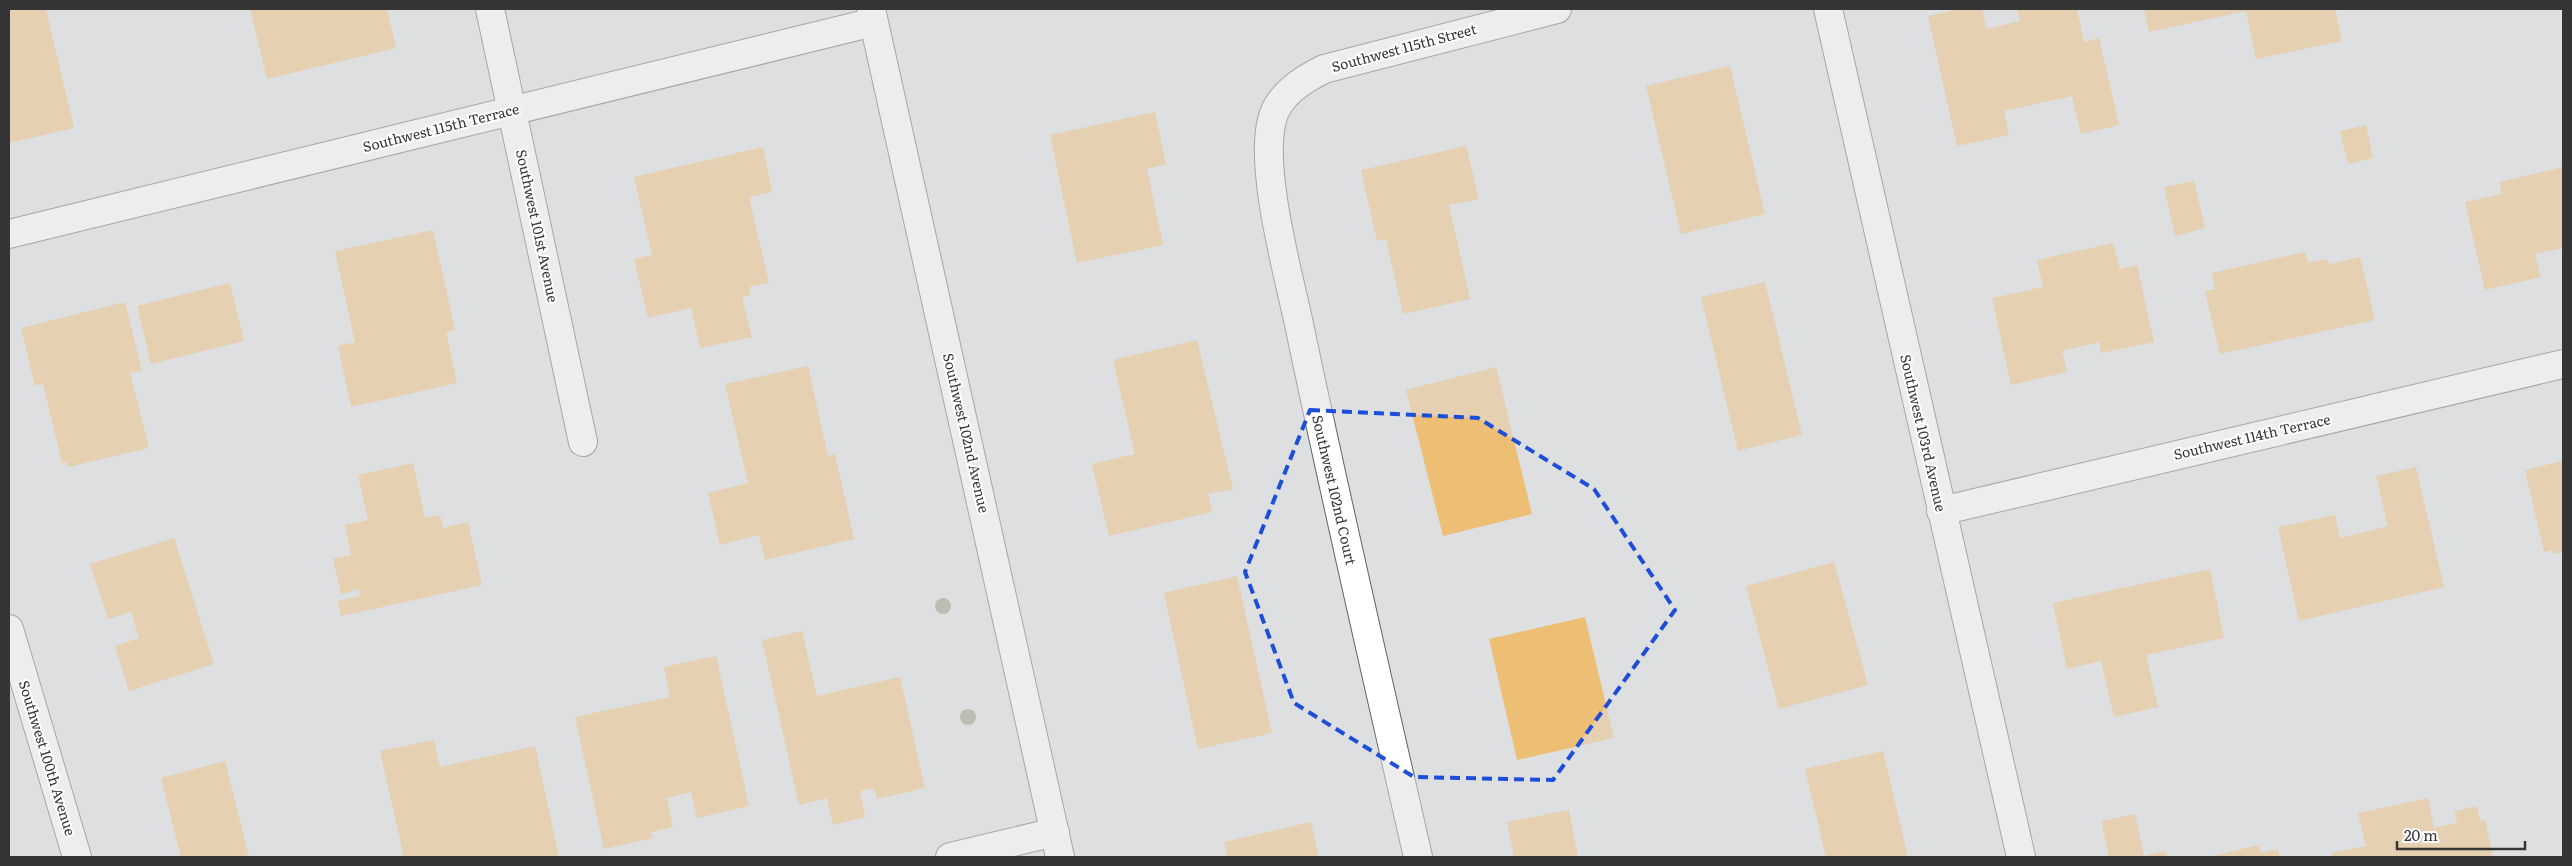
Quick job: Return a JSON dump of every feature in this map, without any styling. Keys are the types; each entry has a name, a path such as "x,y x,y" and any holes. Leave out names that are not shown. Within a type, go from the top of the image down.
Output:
{"street":[{"name":"Southwest 101st Avenue","path":"490,9 584,442"},
{"name":"Southwest 115th Street","path":"1272,119 1283,98 1304,79 1324,69 1557,9"},
{"name":"Southwest 103rd Avenue","path":"1828,9 2020,857"},
{"name":"Southwest 115th Terrace","path":"9,234 512,111 872,15"},
{"name":"Southwest 102nd Avenue","path":"872,15 1058,845"},
{"name":"Southwest 102nd Court","path":"1272,119 1270,166 1279,230 1330,474 1418,857"},
{"name":"Southwest 114th Terrace","path":"1941,511 2563,364"},
{"name":"Southwest 100th Avenue","path":"9,629 77,857"},
{"path":"950,857 1058,845"}],"highlighted area":[{"path":"1310,410 1478,418 1594,489 1675,610 1553,780 1414,777 1294,703 1245,572"}],"building":[{"path":"9,9 46,9 74,128 9,143"},
{"path":"250,9 387,9 396,48 267,79"},
{"path":"1959,9 1982,9 1987,29 2020,21 2017,9 2077,9 2084,42 2099,38 2119,125 2081,134 2072,96 2004,111 2009,135 1957,146 1928,16"},
{"path":"2144,9 2335,9 2342,41 2256,59 2246,11 2149,32"},
{"path":"1730,66 1765,214 1681,234 1646,86"},
{"path":"1155,112 1166,164 1147,169 1163,245 1077,263 1050,135"},
{"path":"2366,125 2373,158 2348,164 2340,131"},
{"path":"1466,146 1479,199 1449,205 1470,299 1403,314 1386,239 1377,241 1361,170"},
{"path":"763,147 772,192 749,197 769,283 749,287 751,295 742,297 752,337 700,348 691,308 648,318 634,259 652,255 634,177"},
{"path":"2563,167 2563,248 2535,254 2541,277 2485,290 2465,202 2502,194 2499,182"},
{"path":"2194,181 2205,228 2175,236 2164,187"},
{"path":"433,230 455,330 446,332 457,383 351,407 338,346 355,342 335,251"},
{"path":"2113,243 2120,269 2137,265 2154,342 2101,353 2099,342 2062,351 2067,372 2011,385 1992,298 2043,287 2037,260"},
{"path":"2305,252 2308,263 2328,259 2329,264 2360,257 2375,320 2220,354 2205,291 2215,289 2212,273"},
{"path":"1765,282 1802,435 1738,451 1701,297"},
{"path":"230,283 244,341 151,364 137,306"},
{"path":"125,302 142,371 130,373 149,448 68,467 67,462 62,463 43,384 35,386 21,328"},
{"path":"1197,340 1233,489 1208,494 1212,512 1109,536 1092,464 1135,454 1113,360"},
{"path":"808,366 828,456 835,454 854,539 765,560 759,535 720,545 708,493 748,483 725,384"},
{"path":"1496,367 1532,514 1443,536 1406,390"},
{"path":"2563,461 2563,552 2554,554 2553,550 2544,552 2525,470"},
{"path":"413,463 425,518 440,515 443,528 468,522 482,585 341,616 338,601 360,596 359,589 341,594 333,559 351,555 345,525 368,520 358,475"},
{"path":"2416,467 2444,587 2299,621 2278,527 2335,515 2340,538 2388,526 2376,476"},
{"path":"174,538 214,664 129,691 115,646 139,638 131,612 108,619 90,564"},
{"path":"1834,562 1868,685 1779,709 1746,586"},
{"path":"2210,569 2224,638 2146,655 2158,707 2114,717 2101,661 2067,669 2053,603"},
{"path":"1237,576 1272,733 1198,749 1164,593"},
{"path":"1585,617 1614,738 1517,760 1489,639"},
{"path":"802,631 817,696 900,677 925,788 877,799 874,788 860,791 865,817 833,825 827,798 799,805 762,640"},
{"path":"716,656 749,806 697,818 691,792 667,798 673,827 651,832 653,838 604,849 575,717 670,697 664,667"},
{"path":"434,740 440,767 535,746 559,857 404,857 380,751"},
{"path":"1883,751 1908,857 1826,857 1805,769"},
{"path":"225,761 249,857 181,857 161,778"},
{"path":"2428,798 2434,828 2457,823 2455,811 2477,806 2480,821 2485,820 2493,857 2332,857 2332,853 2366,846 2358,813"},
{"path":"1569,810 1578,857 1514,857 1507,822"},
{"path":"2135,814 2144,856 2165,851 2167,857 2109,857 2101,821"},
{"path":"1311,822 1319,857 1227,857 1224,842"},
{"path":"2259,845 2261,853 2278,849 2280,857 2208,857"}]}
